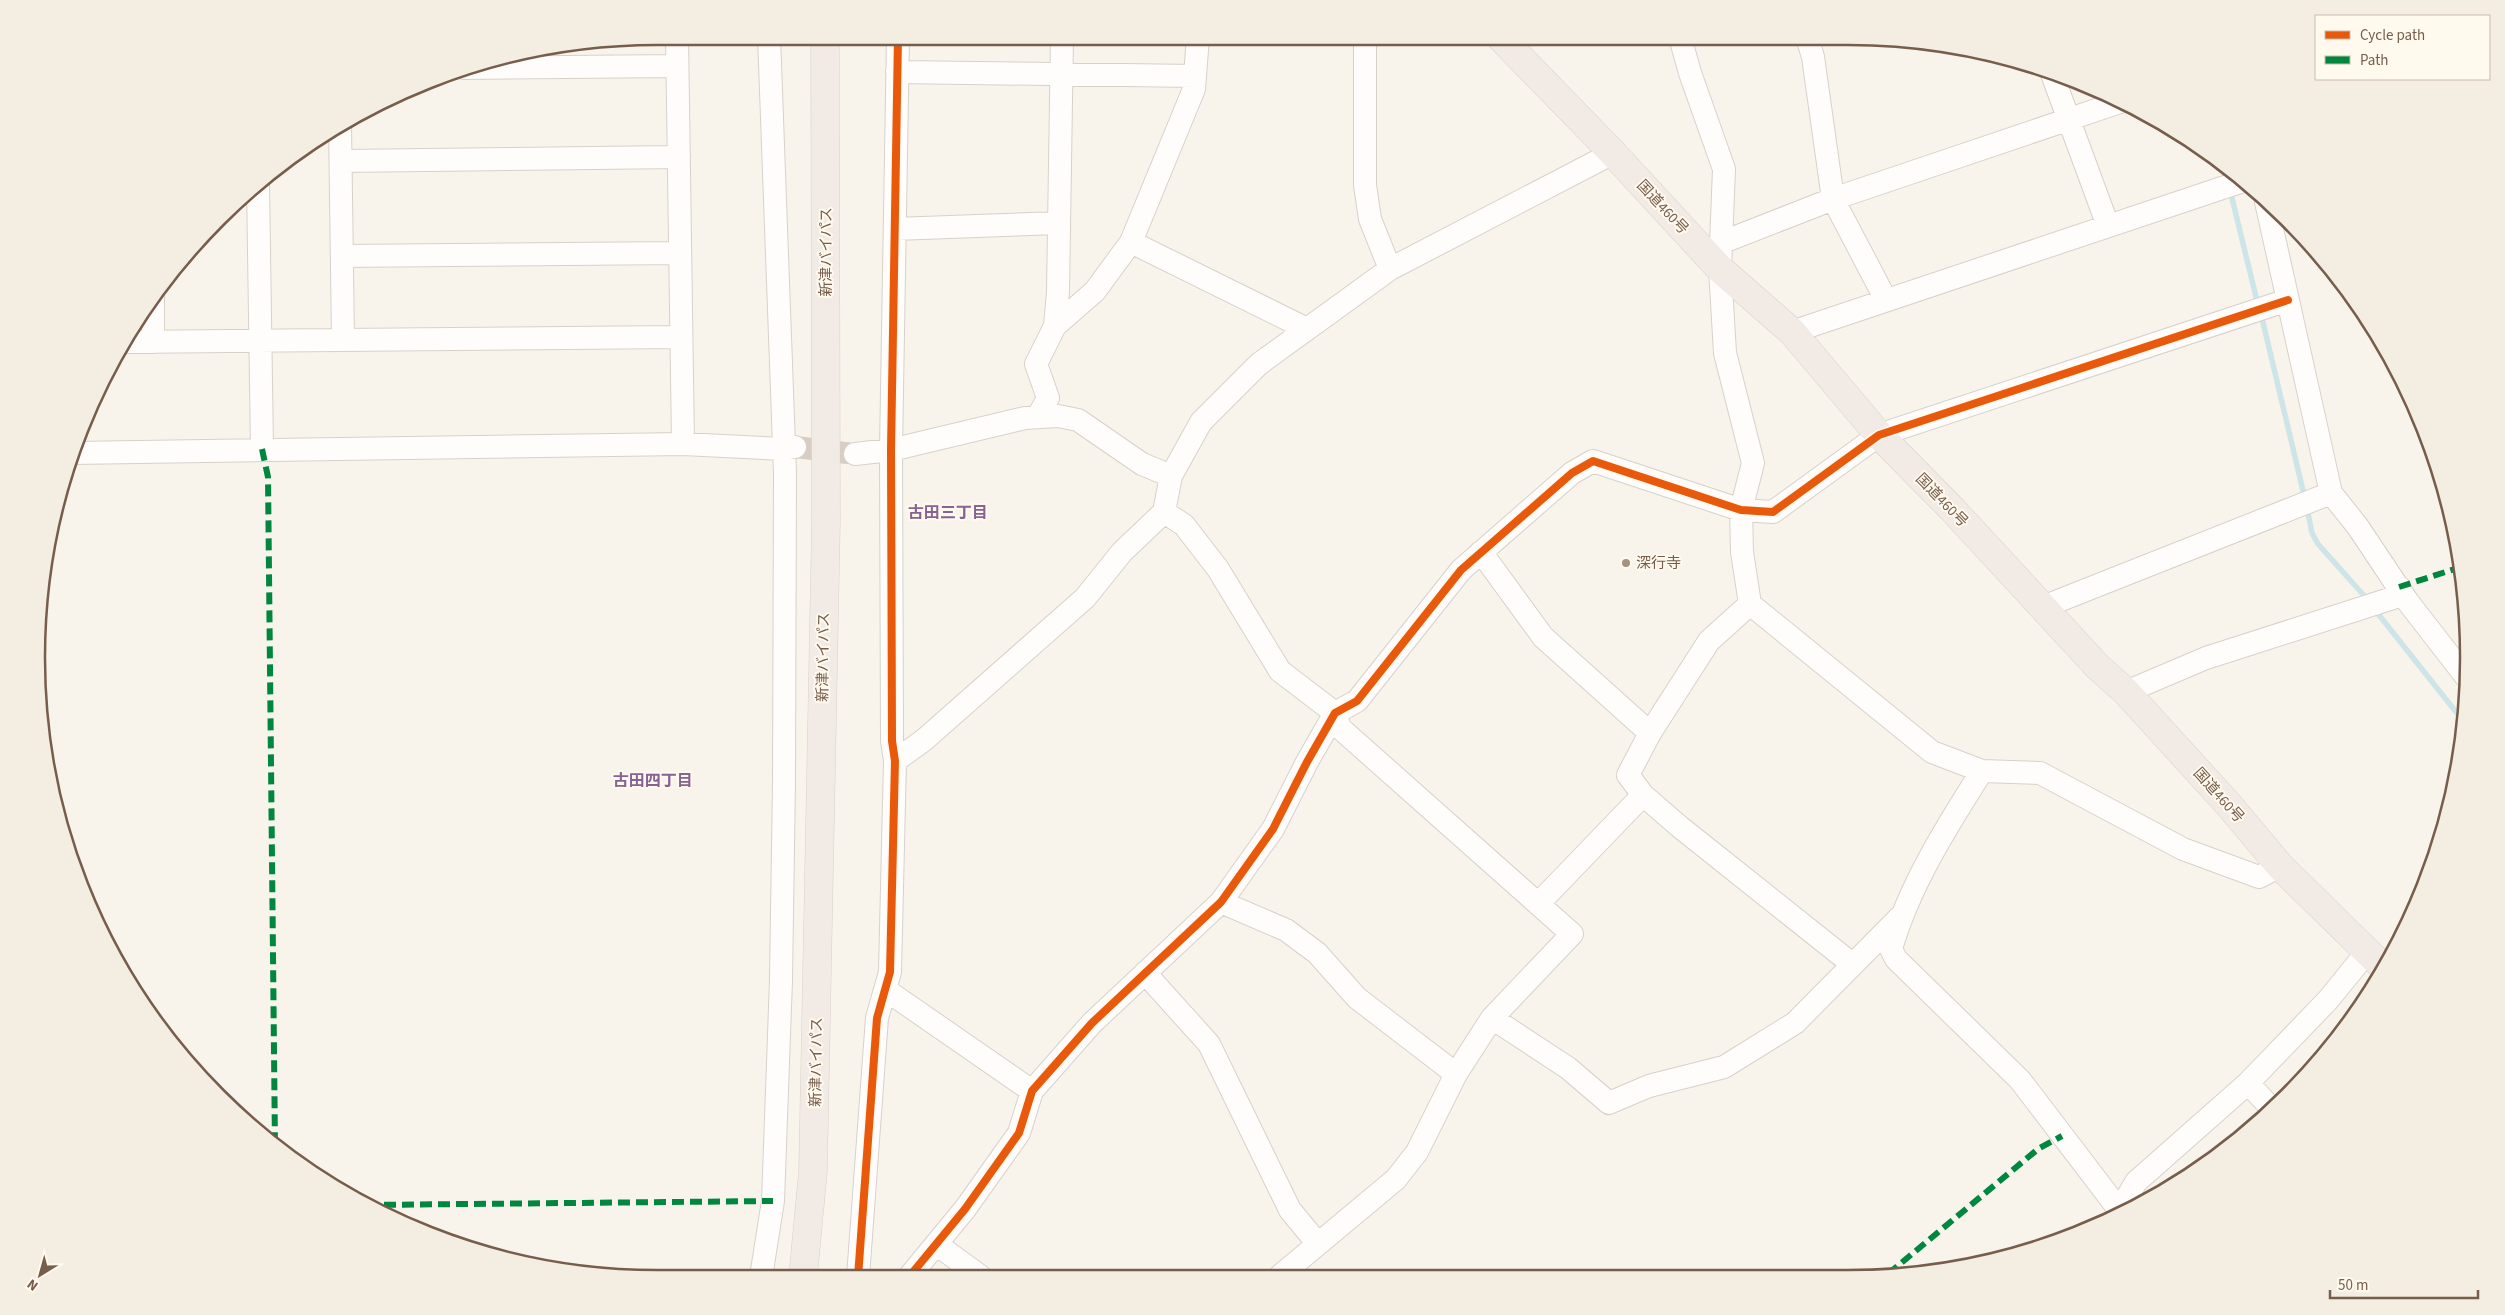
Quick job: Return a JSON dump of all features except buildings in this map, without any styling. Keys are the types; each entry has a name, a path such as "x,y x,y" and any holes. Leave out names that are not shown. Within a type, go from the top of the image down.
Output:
{"highway":[{"name":"新津バイパス","path":"804,1270 813,1171 826,522 825,45"},
{"name":"国道460号","path":"1508,45 1613,153 1720,269 1792,332 1878,435 1952,509 2098,667 2126,692 2228,804 2280,866 2374,959"}],"street":[{"path":"677,45 682,444"},
{"path":"762,1270 773,1201 781,980 789,448 769,45"},
{"path":"859,1270 877,1018 890,972 895,761 892,741 891,450 898,45"},
{"path":"1055,326 1059,223 1062,45"},
{"path":"1038,416 1048,398 1036,364 1055,326 1095,291 1131,242 1194,89 1197,45"},
{"path":"1365,45 1365,185 1370,219 1390,269"},
{"path":"1682,45 1690,73 1724,169 1723,242 1720,269 1725,353 1753,462 1741,510 1742,552 1750,604 1932,752 1982,772 2040,773 2183,849 2259,877 2280,866"},
{"path":"1809,45 1813,57 1833,199 1886,300"},
{"path":"511,63 677,66"},
{"path":"897,72 1195,76"},
{"path":"2055,82 2108,226"},
{"path":"1723,242 1833,199 2112,105"},
{"path":"340,134 343,340"},
{"path":"895,761 924,740 1085,598 1122,552 1164,512 1171,476 1201,422 1259,364 1390,269 1613,153"},
{"path":"341,161 679,157"},
{"path":"1792,332 2235,184"},
{"path":"258,194 262,449"},
{"path":"2268,213 2331,493 2408,602 2460,669"},
{"path":"895,229 1059,223"},
{"path":"1131,242 1307,329"},
{"path":"342,256 680,253"},
{"path":"914,1270 965,1208 1019,1133 1032,1091 1092,1023 1221,902 1273,829 1306,762 1335,713 1357,702 1461,570 1572,473 1593,461 1741,510 1773,512 1878,435 2288,300"},
{"path":"153,310 153,342"},
{"path":"133,342 681,337"},
{"path":"855,454 891,450 1038,416 1078,420 1142,464 1171,476"},
{"path":"81,453 682,444 789,448"},
{"path":"2043,607 2331,493"},
{"path":"1164,512 1184,524 1218,569 1280,671 1335,713 1340,728 1572,934 1492,1018 1456,1074 1417,1152 1396,1179 1287,1270"},
{"path":"1481,552 1543,636 1650,733"},
{"path":"2126,692 2206,658 2393,598 2399,588"},
{"path":"1750,604 1709,641 1650,733 1628,775 1643,795 1852,964"},
{"path":"1982,772 1940,838 1905,912 1891,949 1896,959 2020,1080 2117,1207"},
{"path":"1538,904 1643,795"},
{"path":"1221,902 1286,930 1317,953 1356,998 1456,1074"},
{"path":"1492,1018 1568,1068 1608,1104 1649,1086 1724,1067 1795,1024 1905,912"},
{"path":"2124,1204 2136,1182 2248,1083 2328,1000 2374,959"},
{"path":"1145,973 1209,1044 1290,1210 1318,1244"},
{"path":"886,990 1032,1091"},
{"path":"2248,1083 2267,1104"},
{"path":"936,1244 972,1270"}],"waterway":[{"path":"2230,190 2258,305"},
{"path":"2261,314 2305,499"},
{"path":"2307,508 2312,533 2318,544 2368,600"},
{"path":"2375,610 2457,714"}],"tunnel":[{"path":"795,447 855,454"}],"marked path":[{"path":"262,449 268,477 275,1135"},
{"path":"2399,587 2453,569"},
{"path":"1895,1268 2038,1149 2062,1136"},
{"path":"383,1205 773,1201"}],"cycle path":[{"path":"859,1270 877,1018 890,972 895,761 892,741 891,450 898,45"},
{"path":"915,1270 965,1209 1019,1133 1032,1091 1092,1023 1221,902 1273,829 1307,762 1335,713 1357,701 1461,570 1572,473 1593,461 1741,510 1773,512 1879,435 2288,300"}],"place":[{"name":"深行寺","path":"1626,563"}],"district":[{"name":"古田三丁目","path":"948,512"},
{"name":"古田四丁目","path":"653,780"}]}
